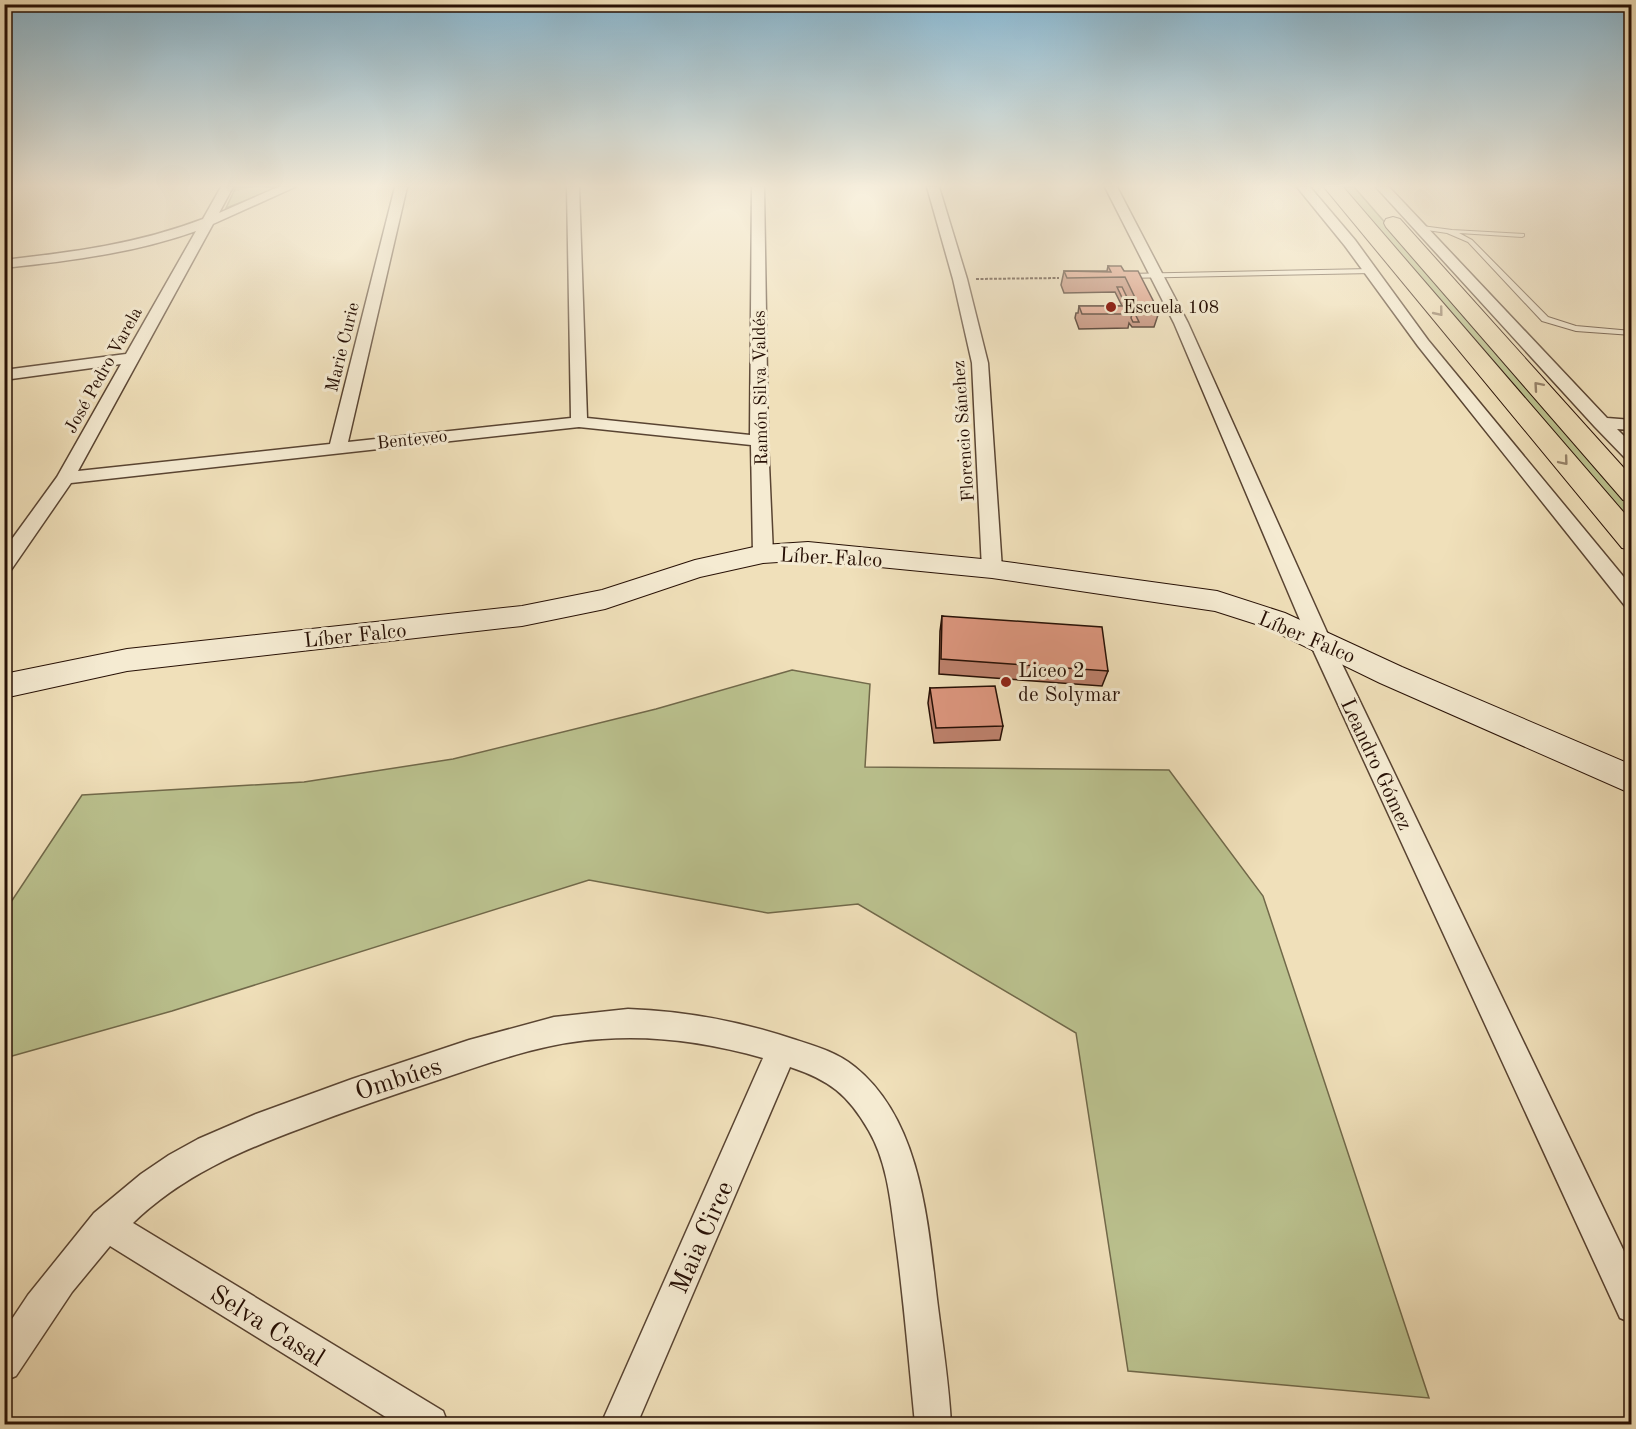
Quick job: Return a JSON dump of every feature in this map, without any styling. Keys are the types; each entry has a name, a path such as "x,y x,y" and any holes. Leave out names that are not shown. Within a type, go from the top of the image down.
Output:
{"highway":[{"path":"1389,254 1632,541"},
{"path":"1419,254 1632,494"}],"street":[{"path":"4,264 92,254"},
{"name":"José Pedro Varela","path":"4,565 65,478 190,254"},
{"name":"Marie Curie","path":"338,447 385,254"},
{"path":"575,254 579,422"},
{"name":"Ramón Silva Valdés","path":"758,254 759,441 763,554"},
{"name":"Florencio Sánchez","path":"953,254 980,363 992,569"},
{"name":"Leandro Gómez","path":"1147,254 1319,639 1632,1306"},
{"path":"1356,254 1430,353 1632,601"},
{"path":"1446,254 1632,456"},
{"path":"4,375 132,358"},
{"name":"Benteveo","path":"65,478 579,422 759,441"},
{"path":"1601,423 1632,424"},
{"name":"Líber Falco","path":"4,686 127,660 522,616 605,599 695,569 763,554 808,551 992,569 1217,601 1275,620 1391,675 1632,780"},
{"name":"Ombúes","path":"4,1364 67,1268 106,1225 155,1184 217,1145 345,1096 521,1039 573,1028 662,1024 732,1035 832,1068 871,1106 891,1142 904,1183 917,1272 933,1425"},
{"name":"Maia Circe","path":"619,1425 782,1050"},
{"name":"Selva Casal","path":"106,1225 430,1425"}],"lane":[{"path":"1483,254 1545,319 1572,328 1632,333"},
{"path":"1114,276 1370,271"}],"path":[{"path":"960,279 1059,278"}],"green space":[{"path":"1396,254 1412,254 1631,504 1631,526"},
{"path":"792,670 870,684 865,767 1169,770 1263,896 1429,1398 1128,1371 1076,1033 858,904 768,913 589,880 172,1011 5,1058 5,911 82,795 304,782 453,759 656,709"}],"building":[{"path":"1108,266 1121,266 1124,271 1138,271 1159,312 1142,312 1125,277 1067,278 1064,271 1111,272"},
{"path":"1117,287 1122,287 1139,322 1133,322 1132,314"},
{"path":"1079,306 1128,306 1132,314 1082,314"},
{"path":"942,616 1102,627 1108,671 941,659"},
{"path":"995,686 1003,726 936,728 930,688"}],"place":[{"name":"Escuela 108","path":"1111,307"},
{"name":"Liceo 2 de Solymar","path":"1006,682"}]}
